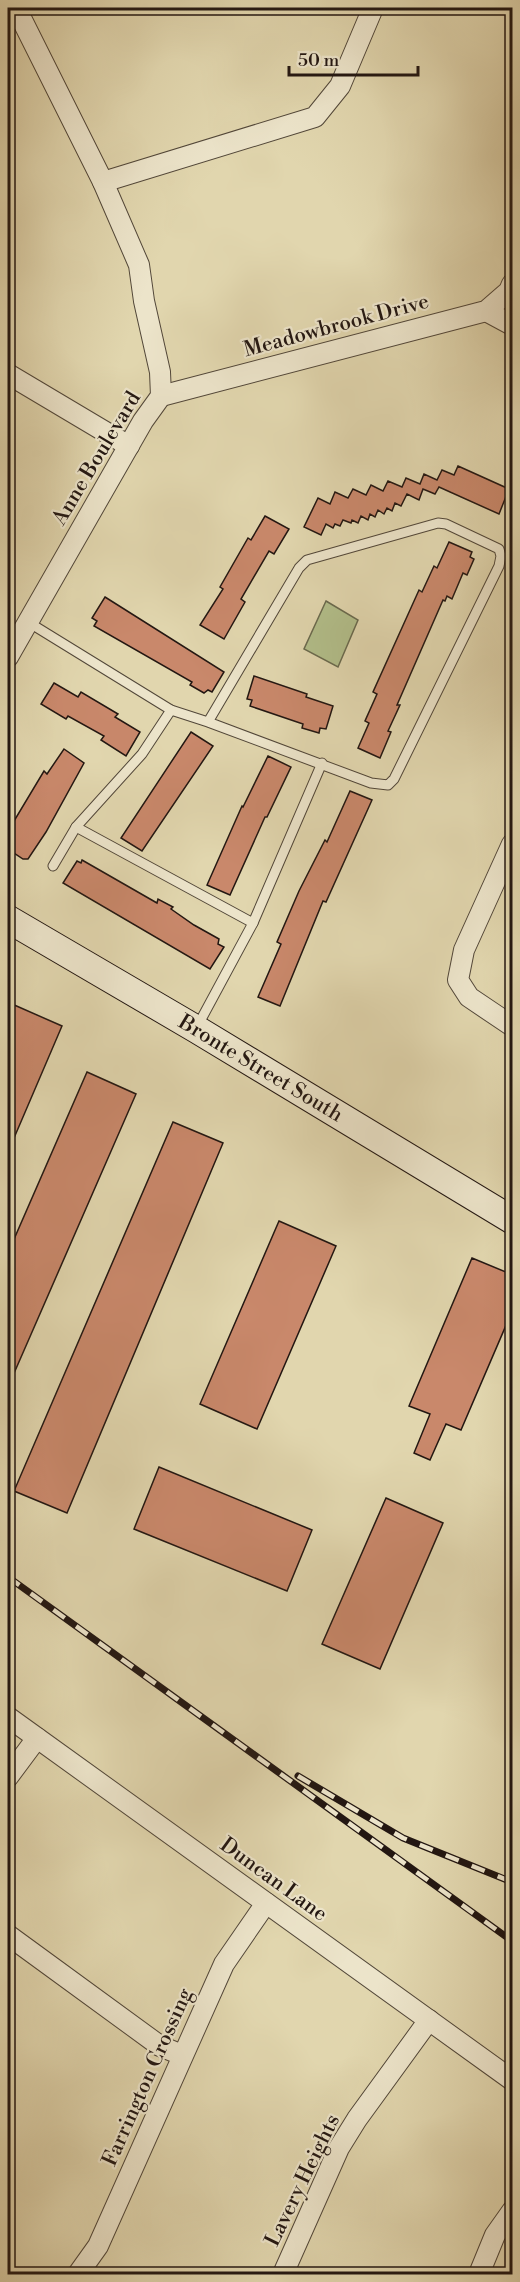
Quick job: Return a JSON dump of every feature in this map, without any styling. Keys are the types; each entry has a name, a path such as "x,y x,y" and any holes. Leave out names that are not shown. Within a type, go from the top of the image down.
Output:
{"main road":[{"name":"Bronte Street South","path":"8,919 513,1220"}],"street":[{"name":"Anne Boulevard","path":"8,657 129,446 161,396 160,372 144,301 139,265 104,182 16,8"},
{"path":"104,182 315,117 340,86 373,8"},
{"name":"Meadowbrook Drive","path":"161,396 486,311 509,291 513,284"},
{"path":"486,311 513,325"},
{"path":"8,374 129,446"},
{"path":"513,844 464,950 458,980 469,997 513,1026"},
{"name":"Duncan Lane","path":"8,1717 513,2080"},
{"path":"8,1777 37,1738"},
{"name":"Farrington Crossing","path":"78,2274 98,2246 224,1964 266,1903"},
{"path":"8,1935 160,2046 182,2055"},
{"name":"Lavery Heights","path":"283,2274 339,2148 429,2020"},
{"path":"479,2274 495,2235 513,2211"}],"lane":[{"path":"28,622 171,710 381,786 388,785 394,779 499,566 501,556 499,549 446,524 438,523 307,560 299,568 208,722"},
{"path":"53,866 76,827 142,754 171,710"},
{"path":"196,1029 253,923 322,763"},
{"path":"76,827 253,923"}],"green space":[{"path":"326,601 358,620 338,667 304,649"}],"building":[{"path":"458,466 509,489 499,514 439,487 435,494 423,489 419,500 407,494 401,506 395,503 392,511 387,508 384,514 378,510 375,517 370,514 368,520 361,516 358,523 343,520 340,526 335,524 333,528 326,524 321,535 304,527 318,498 330,504 335,492 348,498 353,489 366,495 371,485 383,491 388,481 402,487 406,478 420,484 424,474 437,480 442,470 454,475"},
{"path":"265,516 289,529 274,554 269,551 241,599 245,602 224,639 200,625 223,589 220,587 248,538 251,540"},
{"path":"449,542 472,552 470,557 474,559 467,575 463,573 452,599 447,596 445,601 443,600 397,705 400,705 388,731 391,732 380,758 358,748 369,723 365,721 377,694 373,692 419,590 422,592"},
{"path":"105,597 224,672 212,692 208,690 204,693 190,685 192,682 94,626 97,621 92,618"},
{"path":"254,676 307,694 306,697 333,706 326,729 320,728 319,733 302,728 303,724 250,706 252,700 247,699"},
{"path":"54,683 78,697 81,692 118,714 115,717 140,732 126,756 101,740 104,736 68,716 66,719 41,704"},
{"path":"191,732 213,746 142,851 121,838"},
{"path":"64,749 84,763 46,832 28,859 23,859 8,849 8,831 44,771 47,774"},
{"path":"268,756 291,767 265,817 230,895 207,885 242,806"},
{"path":"350,791 372,800 326,902 323,901 280,1006 258,997 281,944 277,942 299,891 325,840 327,842"},
{"path":"82,860 157,903 158,899 173,907 171,909 219,939 218,944 224,947 210,969 63,883 77,861 81,863"},
{"path":"12,1004 62,1026 8,1152 8,1015"},
{"path":"87,1072 136,1094 8,1387 8,1253"},
{"path":"173,1122 223,1143 67,1513 14,1491"},
{"path":"279,1221 336,1246 257,1429 200,1404"},
{"path":"472,1258 513,1275 513,1309 461,1430 446,1424 430,1460 414,1453 430,1414 409,1406"},
{"path":"159,1467 312,1530 287,1591 134,1529"},
{"path":"386,1498 443,1523 380,1669 322,1644"}],"railway":[{"path":"8,1577 512,1941"},
{"path":"298,1776 403,1838 512,1882"}]}
